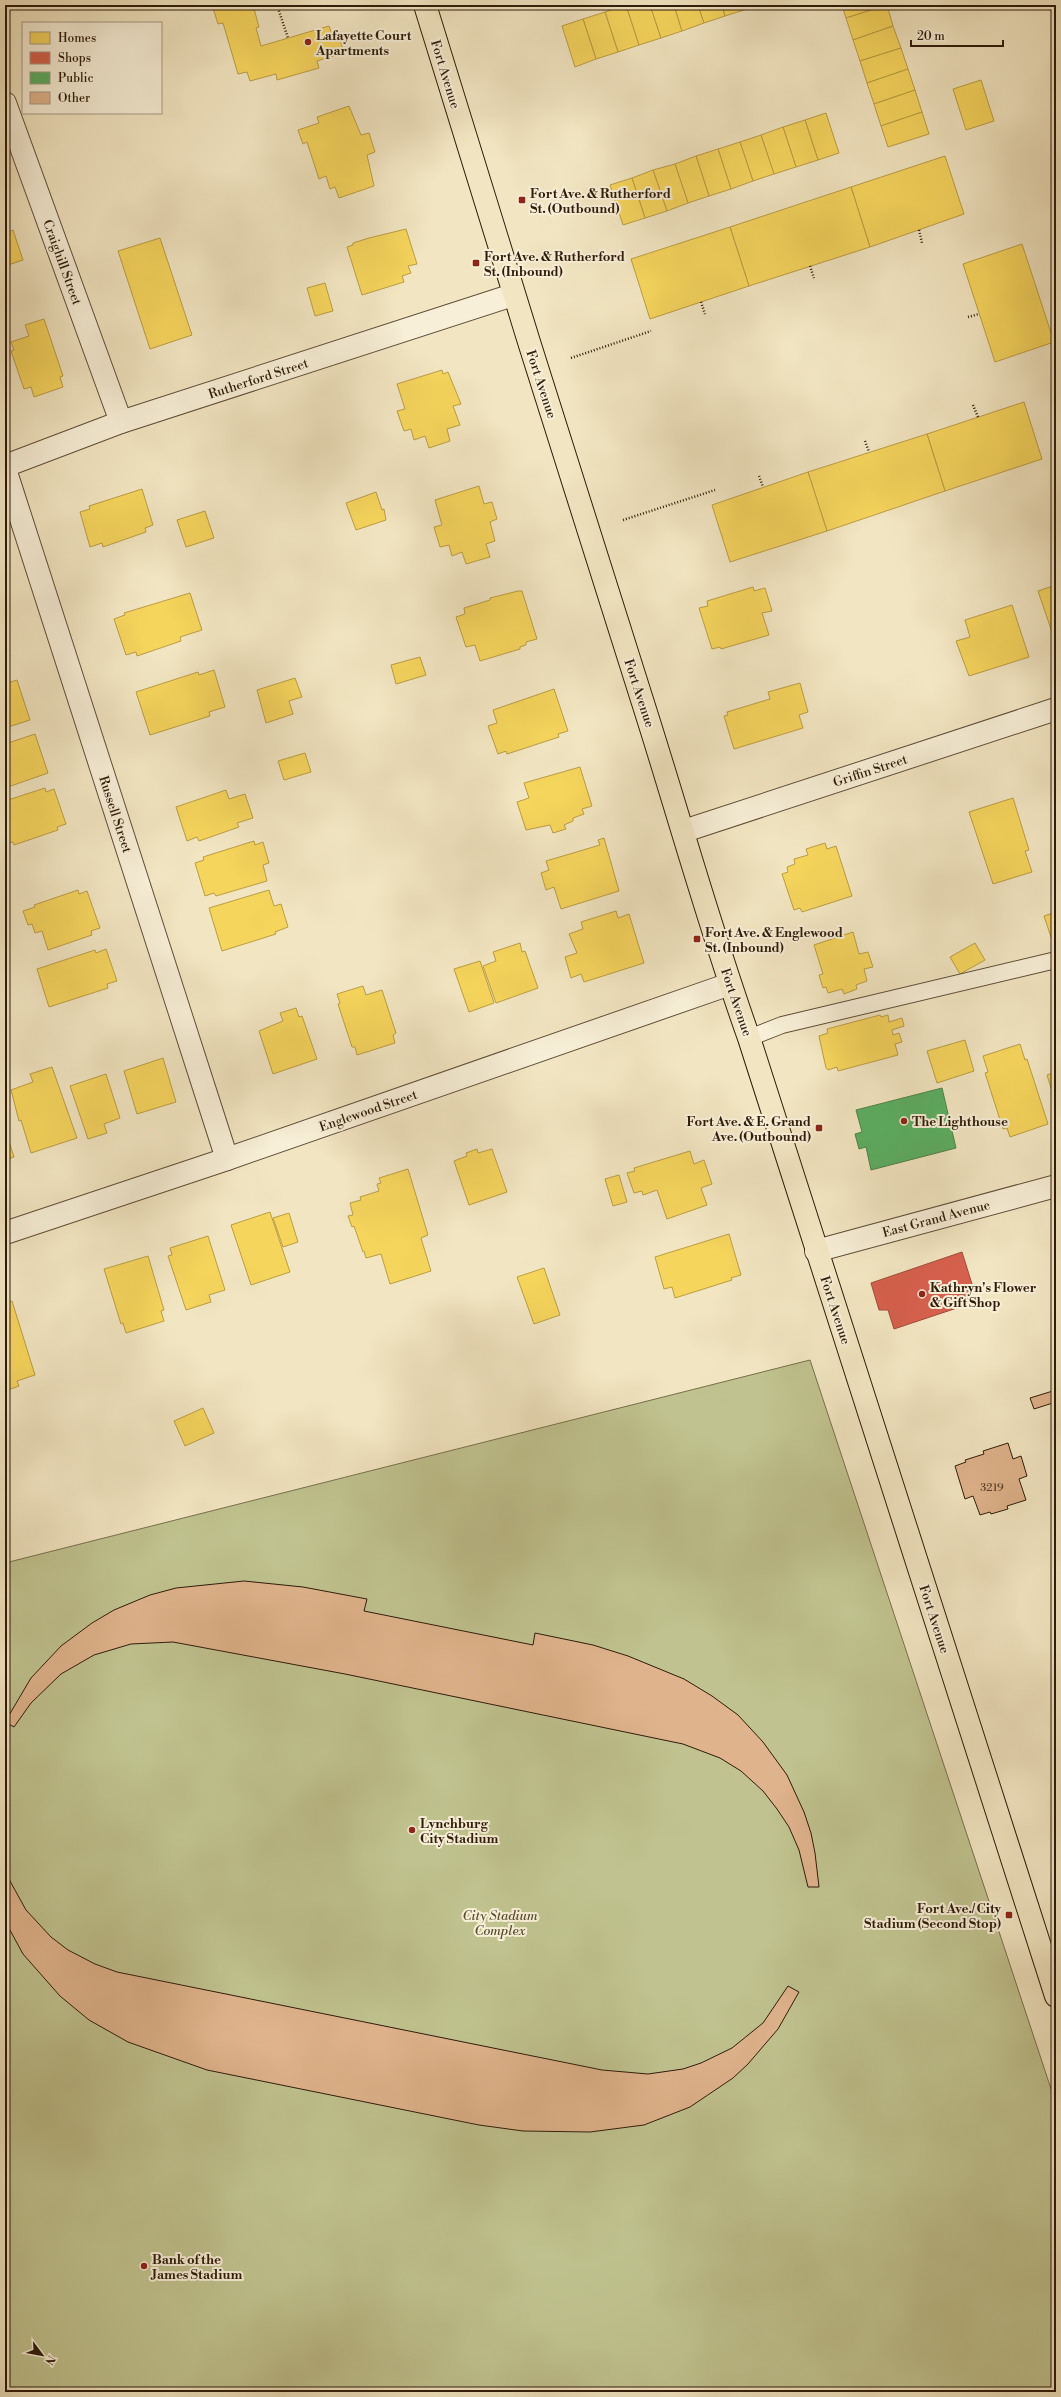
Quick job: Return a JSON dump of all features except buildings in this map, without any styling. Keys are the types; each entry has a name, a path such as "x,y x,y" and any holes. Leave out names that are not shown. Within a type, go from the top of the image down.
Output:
{"main road":[{"name":"Fort Avenue","path":"425,5 513,296 684,832 730,984 750,1038 816,1251 1056,1996"}],"street":[{"name":"Craighill Street","path":"5,103 121,422"},
{"name":"Rutherford Street","path":"5,466 121,422 513,296"},
{"name":"Russell Street","path":"5,469 227,1159"},
{"name":"Griffin Street","path":"684,832 1056,709"},
{"name":"Englewood Street","path":"5,1233 227,1159 730,984"},
{"name":"East Grand Avenue","path":"816,1251 1056,1186"}],"lane":[{"path":"750,1038 782,1025 1056,960"}],"path":[{"path":"277,5 288,38"},
{"path":"919,230 922,243"},
{"path":"810,266 814,278"},
{"path":"701,302 705,314"},
{"path":"968,317 979,314"},
{"path":"571,358 651,331"},
{"path":"973,405 978,417"},
{"path":"865,441 869,452"},
{"path":"759,476 763,487"},
{"path":"623,520 715,490"}],"green space":[{"name":"City Stadium Complex","path":"810,1360 1056,2104 1056,2392 5,2392 5,1563"}],"place":[{"name":"Lafayette Court Apartments","path":"308,42"},
{"name":"Fort Ave. & Rutherford St. (Outbound)","path":"522,200"},
{"name":"Fort Ave. & Rutherford St. (Inbound)","path":"476,263"},
{"name":"Fort Ave. & Englewood St. (Inbound)","path":"697,939"},
{"name":"The Lighthouse","path":"904,1121"},
{"name":"Fort Ave. & E. Grand Ave. (Outbound)","path":"819,1128"},
{"name":"Kathryn's Flower & Gift Shop","path":"922,1294"},
{"name":"Lynchburg City Stadium","path":"412,1830"},
{"name":"Fort Ave./ City Stadium (Second Stop)","path":"1009,1915"},
{"name":"Bank of the James Stadium","path":"144,2266"}]}
